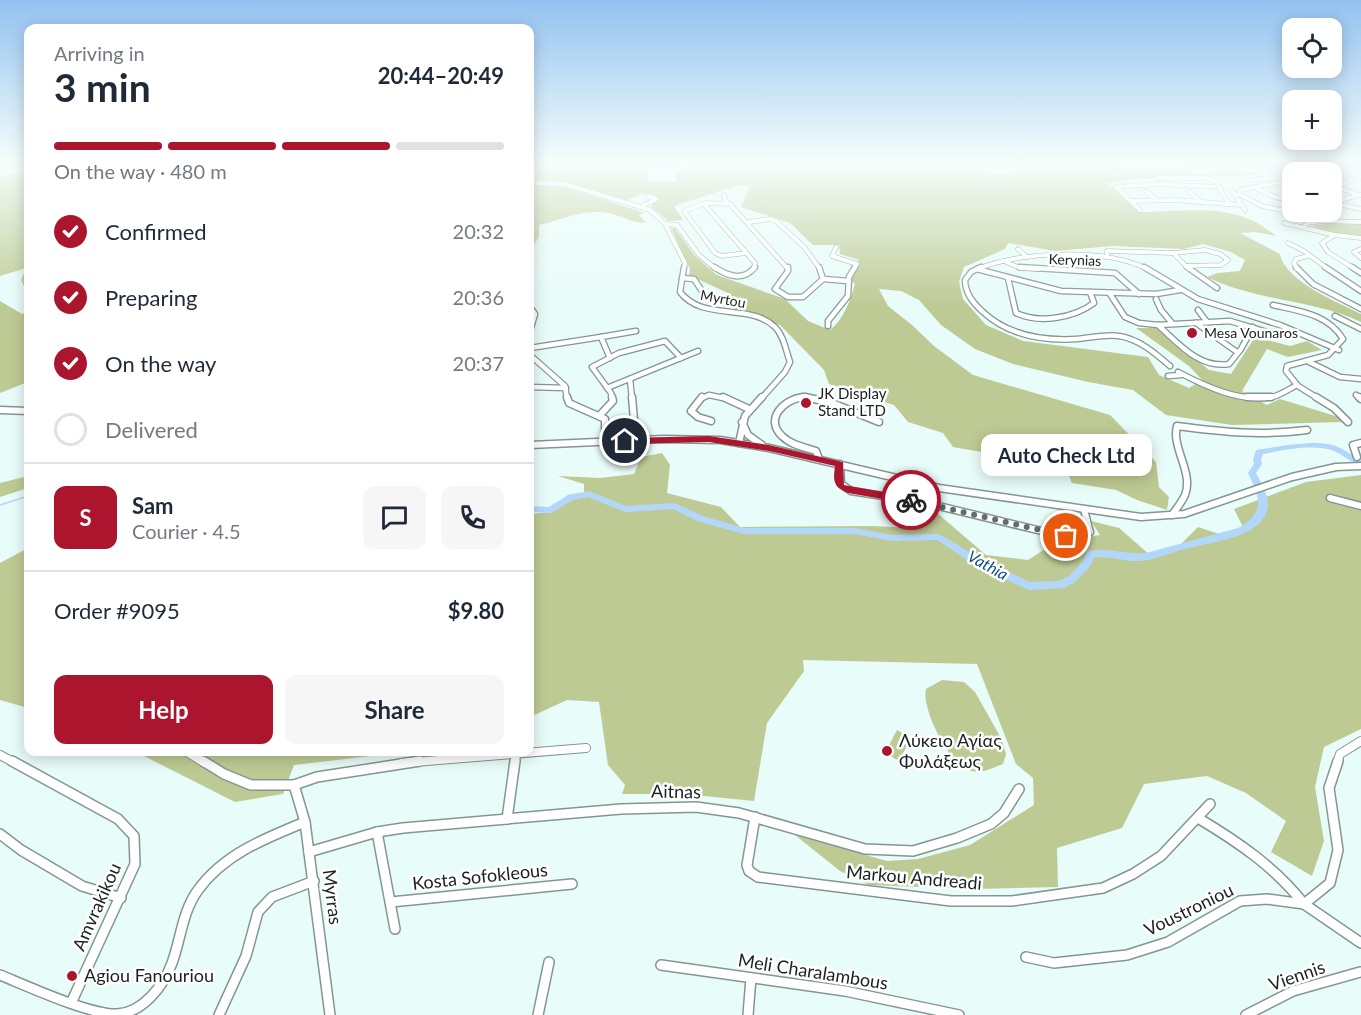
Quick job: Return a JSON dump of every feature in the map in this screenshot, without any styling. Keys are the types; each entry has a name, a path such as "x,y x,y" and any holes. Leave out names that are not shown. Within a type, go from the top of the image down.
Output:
{"street":[{"name":"Myrtou","path":"649,211 665,224 685,263 680,292 686,302 694,306 744,315 765,322 774,327 783,342 789,362 785,372 750,409 742,422 739,443"},
{"path":"686,211 685,214 716,253 722,255 746,253"},
{"path":"665,224 677,225 702,259 723,272 741,277 752,273 755,263 710,211"},
{"path":"737,211 784,260 788,271 775,289 777,292 791,298 803,297 823,279 848,281"},
{"path":"749,222 770,219 776,221 815,260 821,268 823,279"},
{"path":"1342,220 1361,221"},
{"path":"1304,227 1307,223 1312,222"},
{"path":"1284,223 1335,235 1361,238"},
{"path":"1335,235 1324,240 1323,248 1360,272"},
{"path":"1288,243 1304,251 1361,291"},
{"path":"828,326 828,321 848,296 848,281 857,264 832,256 836,247"},
{"path":"1018,249 1027,257"},
{"path":"1361,249 1354,252 1361,258"},
{"path":"1107,255 1107,251 1112,250 1133,253 1205,250 1220,254 1228,261 1221,265 1186,266"},
{"path":"1173,253 1200,279 1217,288"},
{"path":"1170,366 1144,346 1121,336 1102,335 1058,339 1024,335 988,317 968,292 965,280 976,269 1003,261 1027,257 1107,255 1139,264 1180,290 1214,305 1290,329 1339,350"},
{"path":"1308,256 1296,259 1295,268 1312,284 1361,309"},
{"name":"Kerynias","path":"1003,261 1020,268 1115,273 1139,294"},
{"path":"976,269 1061,291 1156,294 1180,290"},
{"path":"682,278 694,279 704,294"},
{"path":"1008,278 1008,287 1016,300 1016,313 1026,318 1054,317 1081,311 1094,303 1090,292"},
{"path":"1110,294 1131,321 1158,325 1230,321 1277,335"},
{"path":"1156,299 1161,310 1172,323"},
{"path":"1273,304 1309,314 1334,327 1343,339 1339,350 1333,354 1307,362 1292,363 1287,366 1286,371 1288,377 1297,385 1342,415 1348,422"},
{"path":"1198,310 1207,322"},
{"path":"1335,316 1361,329"},
{"path":"1196,322 1237,352"},
{"path":"1158,325 1209,365 1229,364 1252,327"},
{"path":"534,347 636,332"},
{"path":"601,337 610,358"},
{"path":"600,415 613,401 592,367 619,353 665,341 681,358"},
{"path":"607,388 698,351"},
{"path":"534,359 566,388 569,403 600,415 606,420 605,442"},
{"path":"1307,362 1322,371 1361,379"},
{"path":"1168,376 1180,373 1253,399 1279,395 1297,385"},
{"path":"630,379 634,420"},
{"path":"534,387 566,388"},
{"path":"711,421 698,417 692,411 694,404 702,397 711,394 724,396 750,409"},
{"path":"819,459 816,451 788,441 776,428 774,422 777,411 788,401 801,396 814,398 879,422"},
{"path":"0,410 24,411"},
{"path":"742,422 752,439 769,448"},
{"path":"1172,515 1186,493 1184,461 1174,436 1177,426 1243,434 1274,434 1307,430"},
{"path":"534,445 699,439 739,443 819,459 928,486 1141,517 1193,512 1310,472 1361,466"},
{"path":"1357,457 1353,445 1361,443"},
{"path":"840,464 838,482 841,487 851,491 922,502 1054,534 1074,536 1090,532 1084,510"},
{"path":"1330,498 1361,506"},
{"path":"1198,818 1252,850 1290,885 1304,904 1330,883 1338,850 1329,788 1340,754 1361,741"},
{"path":"534,752 586,748"},
{"name":"Amvrakikou","path":"0,755 118,819 134,836 135,864 72,1001"},
{"path":"194,756 224,774 250,785 294,785 317,777 401,763 482,756"},
{"path":"507,819 516,756"},
{"name":"Myrras","path":"294,785 305,822 330,1015"},
{"name":"Aitnas","path":"309,852 377,832 628,808 672,807 715,809 755,817 864,848 890,852 914,851 939,846 999,818 1019,789"},
{"name":"Markou Andreadi","path":"755,817 747,865 753,876 951,901 1012,901 1103,888 1133,874 1161,856 1210,804"},
{"path":"0,975 97,1011 118,1014 138,1007 158,989 171,966 185,913 198,890 214,871 232,856 255,843 305,822"},
{"path":"377,832 395,929"},
{"path":"0,834 21,850 82,886 121,898"},
{"path":"219,1015 246,956 253,921 263,904 272,897 314,881"},
{"name":"Kosta Sofokleous","path":"391,902 572,884"},
{"name":"Voustroniou","path":"1026,957 1054,963 1127,956 1168,942 1240,901 1267,899 1304,904 1358,942"},
{"path":"538,1015 549,962"},
{"name":"Meli Charalambous","path":"661,965 845,991 959,1015"},
{"name":"Viennis","path":"1246,1015 1293,991 1360,972"},
{"path":"748,1015 751,978"}],"green space":[{"path":"0,211 24,211 24,269 0,276"},
{"path":"534,211 645,213 639,215 646,223 609,213 582,213 539,225 539,237 534,245"},
{"path":"656,211 677,211 683,220 668,221"},
{"path":"754,211 1210,211 1244,217 1277,236 1255,232 1240,233 1280,254 1284,264 1301,282 1361,314 1361,322 1342,314 1244,291 1207,277 1218,273 1240,271 1245,260 1231,252 1203,244 1184,249 1112,246 1055,251 1008,243 1005,249 964,267 959,282 963,299 986,325 1023,341 1148,357 1159,375 1189,388 1202,380 1189,366 1136,328 1159,328 1209,370 1231,374 1255,337 1290,346 1307,341 1322,350 1288,357 1267,349 1242,391 1267,405 1280,399 1342,418 1342,422 1232,425 1166,415 1133,390 1013,364 975,349 941,325 919,300 901,291 879,289 888,306 934,346 973,375 1110,415 1156,462 1159,487 1169,497 1167,510 1116,490 1072,483 1069,476 1012,455 998,460 993,454 953,447 943,433 908,422 894,405 829,384 824,370 780,325 709,299 732,295 689,275 690,269 671,228 675,228 695,256 717,275 785,299 808,321 830,330 846,309 855,284 850,280 859,260 840,254 839,245 813,245 790,223"},
{"path":"1331,223 1361,224 1361,237 1328,232 1312,226"},
{"path":"0,301 24,313 24,384 0,393"},
{"path":"662,453 670,465 667,493 721,507 740,527 912,528 916,509 936,512 986,555 1028,560 1056,542 1100,535 1091,521 1119,528 1151,556 1172,553 1198,527 1219,534 1244,529 1234,509 1306,482 1361,475 1361,729 1324,747 1315,787 1324,841 1312,876 1271,852 1286,821 1246,793 1207,776 1144,784 1122,828 1057,848 1058,887 975,889 869,885 840,871 795,835 887,861 918,859 970,845 1034,805 1033,778 1016,764 977,664 803,660 804,671 767,723 754,801 684,794 622,794 625,785 608,765 599,702 567,700 534,715 534,514 551,512 568,495 584,493 584,484 558,476 600,478 634,474 641,457"},
{"path":"24,477 24,489 0,497 0,483"},
{"path":"24,550 24,707 0,700 0,563"},
{"path":"942,680 964,682 975,692 1001,738 1006,754 1003,764 983,771 971,771 954,759 946,748 928,710 926,698 926,689"},
{"path":"897,730 911,738 899,761 885,753"},
{"path":"144,756 371,756 294,765 283,794 235,802"}],"waterway":[{"name":"Vathia","path":"1257,483 1252,473 1258,464 1259,452 1267,450 1298,446 1329,447 1361,462"},
{"name":"Vathia","path":"534,509 551,510 571,497 589,494 625,509 674,506 703,520 744,531 855,531 892,538 939,537 978,562 1029,586 1060,585 1072,579 1088,562 1090,554 1146,556 1227,536 1242,530 1254,523 1261,514 1263,502 1258,486"},
{"path":"0,505 24,497"}],"way so far":[{"path":"911,500 1066,536"}],"place":[{"name":"Mesa Vounaros","path":"1192,333"},
{"name":"JK Display Stand LTD","path":"806,403"},
{"name":"Auto Check Ltd","path":"1066,536"},
{"name":"Λύκειο Αγίας Φυλάξεως","path":"887,751"},
{"name":"Agiou Fanouriou","path":"72,976"}],"route":[{"path":"625,441 664,438 709,439 769,448 840,464 838,482 841,487 851,491 911,500"}]}
